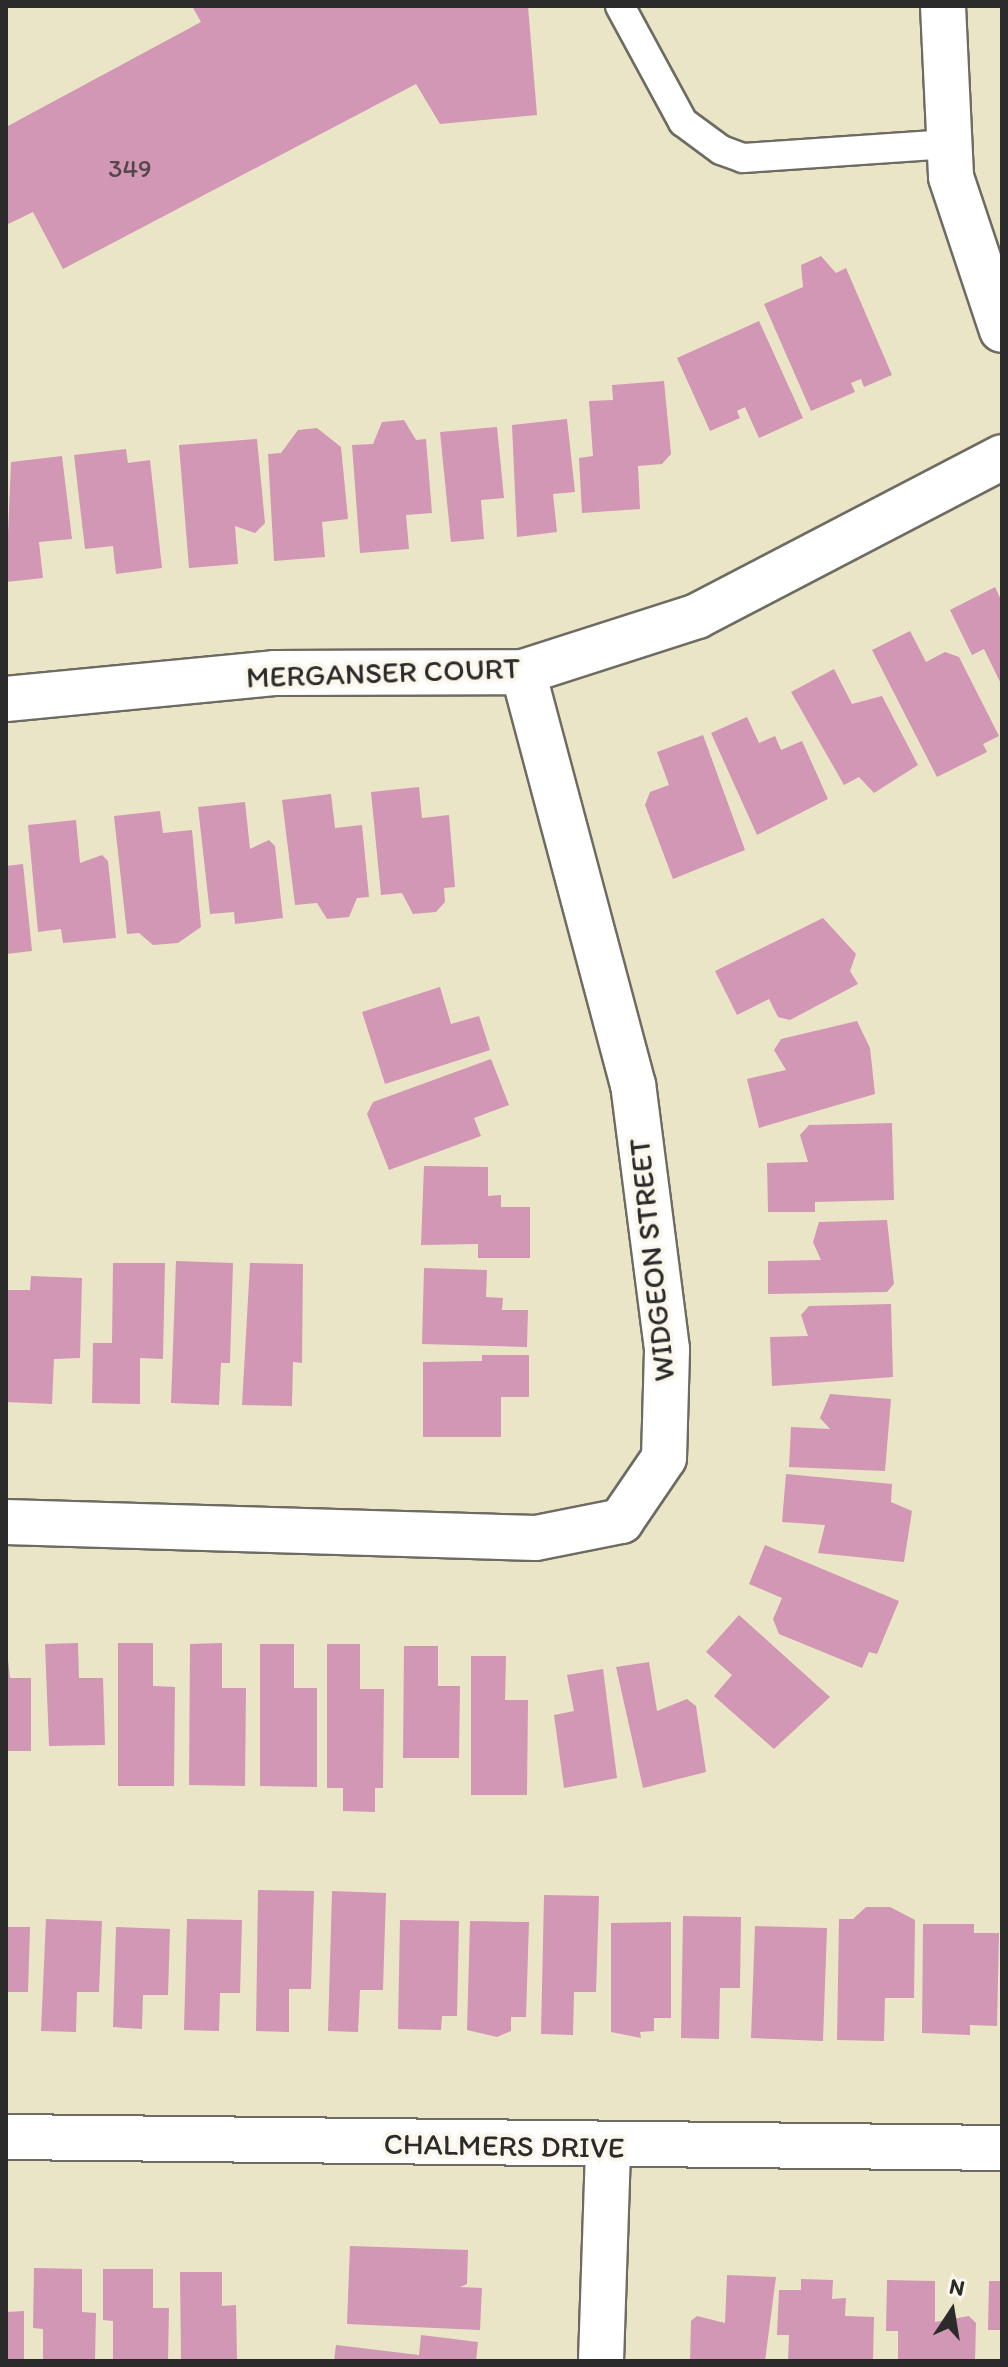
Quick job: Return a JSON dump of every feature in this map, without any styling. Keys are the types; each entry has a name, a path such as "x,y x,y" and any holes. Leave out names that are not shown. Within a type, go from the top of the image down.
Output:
{"street":[{"path":"943,6 951,177 1002,330"},
{"name":"MERGANSER COURT","path":"6,699 274,673 523,672 697,616 1002,457"},
{"name":"WIDGEON STREET","path":"6,1522 536,1538 621,1521 664,1458 667,1349 633,1085 523,672"},
{"name":"CHALMERS DRIVE","path":"6,2137 608,2148 1002,2148"},
{"path":"601,2361 608,2148"}],"lane":[{"path":"620,6 683,122 721,150 743,158 950,144"}],"building":[{"path":"192,6 528,6 537,115 440,124 416,84 63,269 33,212 6,225 6,127 201,22"},
{"path":"821,256 836,273 846,268 892,375 864,387 861,379 851,383 855,392 811,411 764,304 803,287 801,265"},
{"path":"759,321 803,418 759,438 745,407 737,411 740,418 710,431 677,358"},
{"path":"664,381 671,454 662,464 638,466 640,509 582,513 579,458 593,456 589,401 613,400 612,385"},
{"path":"567,419 575,492 553,494 557,532 517,537 512,425"},
{"path":"404,420 416,440 426,439 432,513 406,515 409,549 360,553 352,445 373,444 382,422"},
{"path":"497,427 504,498 481,500 484,539 451,542 440,432"},
{"path":"317,428 341,447 348,519 322,522 325,557 274,561 268,454 281,453 298,430"},
{"path":"257,439 265,523 255,533 235,526 238,564 189,568 179,445"},
{"path":"126,449 128,463 150,460 162,568 116,574 113,546 85,549 74,455"},
{"path":"62,456 72,539 39,542 43,578 6,582 11,462"},
{"path":"995,587 1002,602 1002,686 984,649 972,655 950,610"},
{"path":"910,631 926,662 945,652 959,657 999,736 983,744 987,752 937,777 872,650"},
{"path":"834,669 852,704 882,696 918,765 874,793 859,777 844,785 791,692"},
{"path":"747,717 759,743 775,736 781,750 802,741 828,799 757,835 711,733"},
{"path":"703,735 745,850 673,879 645,805 650,792 669,785 657,752"},
{"path":"419,787 422,818 449,815 455,887 444,888 445,902 436,912 413,914 402,893 381,895 371,792"},
{"path":"331,794 335,828 362,825 369,897 357,898 349,917 327,919 317,903 295,905 282,800"},
{"path":"245,802 250,849 269,840 275,846 283,918 235,924 234,912 210,914 198,807"},
{"path":"160,811 163,833 192,830 201,927 178,943 153,945 139,933 127,934 114,816"},
{"path":"76,820 80,863 102,855 108,861 116,938 63,943 61,929 38,932 28,825"},
{"path":"23,864 32,951 6,954 6,866"},
{"path":"823,918 856,954 850,971 858,984 790,1020 778,1017 769,999 737,1015 715,971"},
{"path":"440,987 451,1024 479,1016 490,1050 385,1084 362,1012"},
{"path":"857,1021 870,1048 875,1094 759,1128 747,1079 786,1070 774,1050 781,1039"},
{"path":"491,1059 509,1105 474,1118 481,1136 389,1170 367,1114 373,1102"},
{"path":"892,1123 894,1200 815,1202 815,1212 768,1212 767,1163 808,1162 800,1135 809,1125"},
{"path":"424,1166 488,1167 488,1196 501,1195 501,1207 530,1207 530,1258 478,1258 478,1244 421,1245"},
{"path":"887,1220 894,1284 887,1292 768,1294 768,1261 821,1260 813,1242 819,1222"},
{"path":"176,1261 233,1263 230,1363 221,1363 219,1405 171,1403"},
{"path":"113,1263 165,1263 163,1359 140,1358 140,1404 92,1403 93,1343 112,1343"},
{"path":"250,1263 303,1264 302,1363 293,1362 292,1406 242,1405"},
{"path":"424,1268 487,1270 486,1297 503,1298 502,1310 528,1310 527,1347 422,1344"},
{"path":"31,1276 82,1278 80,1358 54,1359 52,1404 6,1402 7,1290 30,1290"},
{"path":"891,1304 893,1377 772,1386 770,1337 808,1336 801,1315 809,1306"},
{"path":"482,1355 529,1355 529,1397 501,1397 501,1437 423,1437 423,1362 482,1361"},
{"path":"830,1394 891,1399 885,1471 789,1467 791,1427 830,1429 820,1418"},
{"path":"786,1474 892,1484 891,1502 912,1511 904,1562 818,1553 825,1525 782,1522"},
{"path":"765,1545 899,1601 877,1654 869,1652 862,1668 779,1634 773,1619 782,1598 749,1584"},
{"path":"739,1615 830,1697 774,1749 714,1696 732,1675 706,1652"},
{"path":"6,1641 10,1678 31,1678 31,1751 6,1751"},
{"path":"78,1643 79,1678 103,1678 105,1745 49,1746 45,1644"},
{"path":"118,1643 153,1643 153,1686 175,1687 174,1786 118,1786"},
{"path":"222,1643 222,1688 246,1688 245,1786 189,1785 190,1644"},
{"path":"260,1644 294,1644 294,1688 317,1688 317,1787 260,1786"},
{"path":"327,1644 360,1644 360,1689 384,1689 383,1788 375,1788 375,1812 343,1811 343,1788 327,1788"},
{"path":"404,1646 438,1646 438,1686 460,1686 459,1758 403,1758"},
{"path":"471,1656 506,1656 505,1700 528,1700 527,1795 471,1795"},
{"path":"649,1662 657,1711 687,1699 696,1706 706,1772 643,1788 616,1667"},
{"path":"603,1669 617,1778 564,1788 554,1715 574,1711 567,1675"},
{"path":"258,1890 314,1891 311,1989 289,1989 289,2032 256,2031"},
{"path":"332,1891 386,1893 383,1990 360,1990 358,2032 328,2031"},
{"path":"544,1895 599,1896 596,1992 574,1992 573,2035 541,2034"},
{"path":"866,1907 890,1907 915,1920 914,1998 885,1998 884,2041 837,2040 839,1919 853,1919"},
{"path":"683,1916 741,1917 740,1988 720,1988 719,2039 681,2038"},
{"path":"46,1919 102,1921 99,1992 77,1992 76,2032 41,2031"},
{"path":"187,1919 242,1920 240,1993 220,1993 219,2031 184,2030"},
{"path":"400,1920 459,1921 457,2016 442,2016 441,2030 398,2029"},
{"path":"470,1921 529,1922 526,2017 511,2017 511,2031 497,2037 467,2030"},
{"path":"671,1922 671,2018 654,2018 654,2031 640,2032 641,2038 611,2032 611,1923"},
{"path":"923,1924 974,1924 974,1933 999,1933 997,2026 970,2025 970,2035 922,2033"},
{"path":"755,1926 827,1928 823,2041 751,2038"},
{"path":"6,1927 30,1927 28,1992 6,1992"},
{"path":"116,1927 170,1929 168,1995 143,1995 142,2029 113,2027"},
{"path":"350,2246 468,2250 467,2284 460,2287 482,2288 480,2330 347,2324"},
{"path":"34,2268 82,2269 82,2312 96,2313 95,2361 43,2361 43,2329 33,2328"},
{"path":"103,2269 153,2269 153,2308 169,2308 168,2361 113,2361 113,2321 103,2320"},
{"path":"180,2272 222,2272 222,2306 236,2305 237,2361 181,2361"},
{"path":"727,2275 776,2277 765,2361 690,2361 691,2321 697,2316 725,2323"},
{"path":"801,2279 833,2280 832,2299 846,2298 845,2316 874,2317 873,2361 788,2361 789,2335 777,2335 779,2290 801,2290"},
{"path":"887,2280 935,2281 935,2322 969,2316 976,2323 975,2361 898,2361 898,2331 886,2331"},
{"path":"989,2281 1002,2281 1002,2330 988,2330"},
{"path":"24,2311 24,2361 6,2361 6,2312"},
{"path":"421,2335 478,2342 476,2361 334,2361 336,2345 419,2355"}]}
